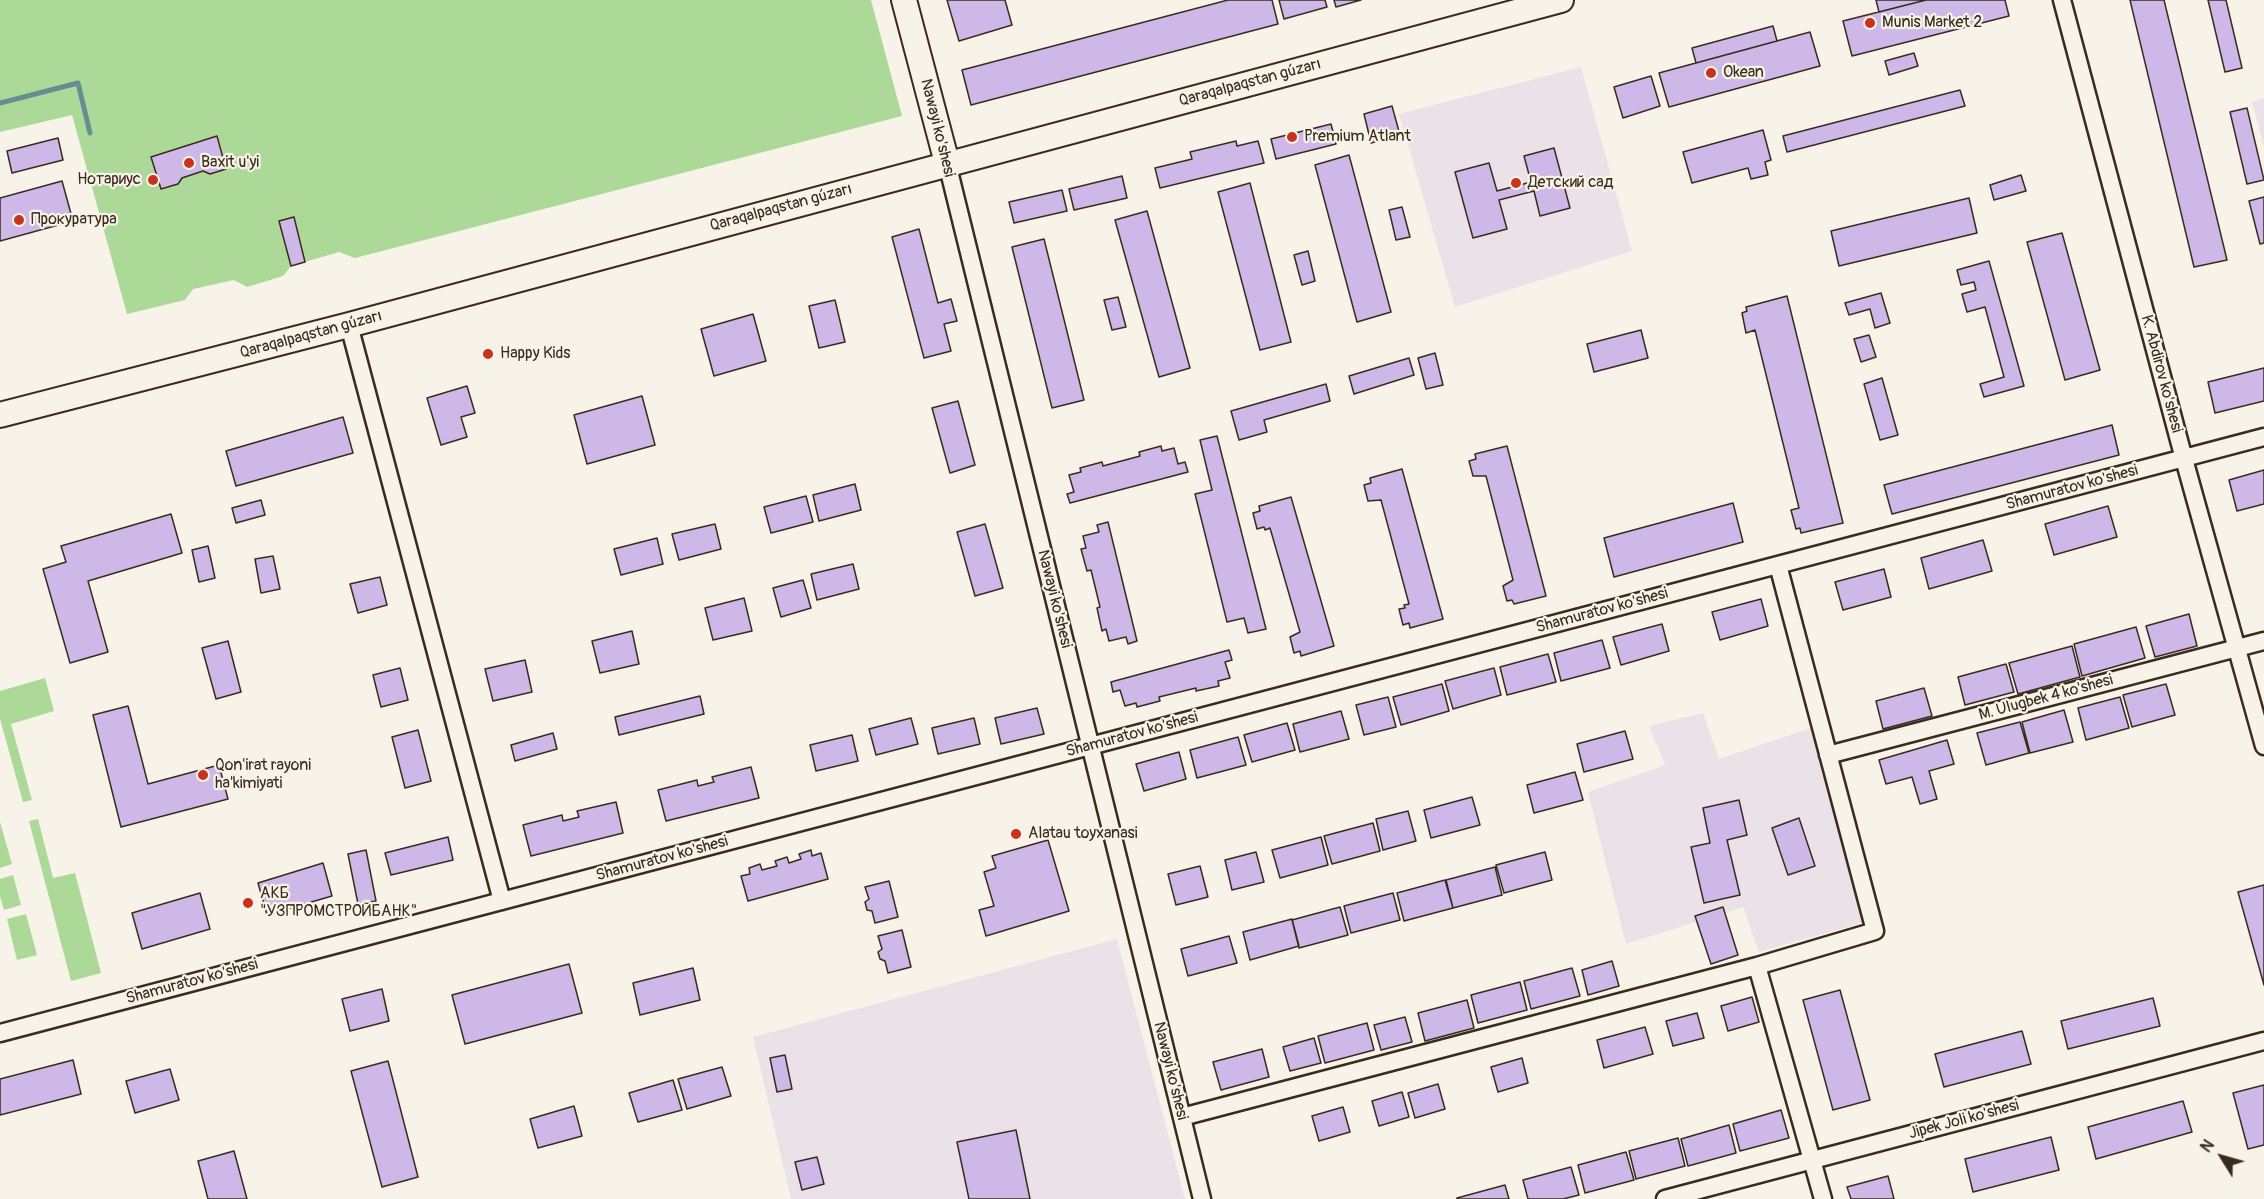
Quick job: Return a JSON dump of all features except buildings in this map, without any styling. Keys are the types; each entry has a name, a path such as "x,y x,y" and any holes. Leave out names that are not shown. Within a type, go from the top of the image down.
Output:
{"street":[{"name":"Nawayi ko'shesi","path":"904,0 1202,1199"},
{"name":"Qaraqalpaqstan gúzarı","path":"0,415 349,325 1532,4 1561,0"},
{"name":"K. Abdirov ko'shesi","path":"2062,0 2184,459 2264,746"},
{"path":"349,325 502,901"},
{"name":"Shamuratov ko'shesi","path":"0,1033 2264,437"},
{"path":"1182,1117 1757,966 1875,931 1778,565"},
{"name":"M. Ulugbek 4 ko'shesi","path":"1828,755 2264,641"},
{"path":"1757,966 1823,1199"},
{"name":"Jipek Joli ko'shesi","path":"1665,1199 2264,1041"}],"shaded area":[{"name":"Детский сад","path":"1581,67 1632,251 1455,307 1399,114"},
{"path":"2264,98 2264,147 2252,102"},
{"path":"1703,713 1719,759 1811,728 1865,922 1759,952 1743,907 1626,944 1588,792 1665,765 1649,726"},
{"path":"1117,939 1185,1199 791,1199 753,1037"}],"green space":[{"path":"0,0 871,0 902,116 355,258 339,252 291,266 283,276 247,287 234,280 193,289 185,300 127,314 72,115 0,132"},
{"path":"45,678 54,711 11,724 32,800 23,802 0,719 0,691"},
{"path":"38,819 53,878 75,873 101,973 71,981 29,821"},
{"path":"0,822 12,864 0,868"},
{"path":"13,875 21,905 4,910 0,896 0,879"},
{"path":"26,914 37,955 17,960 7,919"}],"waterway":[{"path":"0,103 78,83 90,133"}],"place":[{"name":"Munis Market 2","path":"1870,23"},
{"name":"Okean","path":"1711,73"},
{"name":"Premium Atlant","path":"1292,137"},
{"name":"Baxit u'yi","path":"189,163"},
{"name":"Нотариус","path":"153,180"},
{"name":"Детский сад","path":"1516,183"},
{"name":"Прокуратура","path":"19,220"},
{"name":"Happy Kids","path":"488,354"},
{"name":"Qon'irat rayoni ha'kimiyati","path":"203,775"},
{"name":"Alatau toyxanasi","path":"1016,834"},
{"name":"АКБ \"УЗПРОМСТРОЙБАНК\"","path":"248,903"}]}
